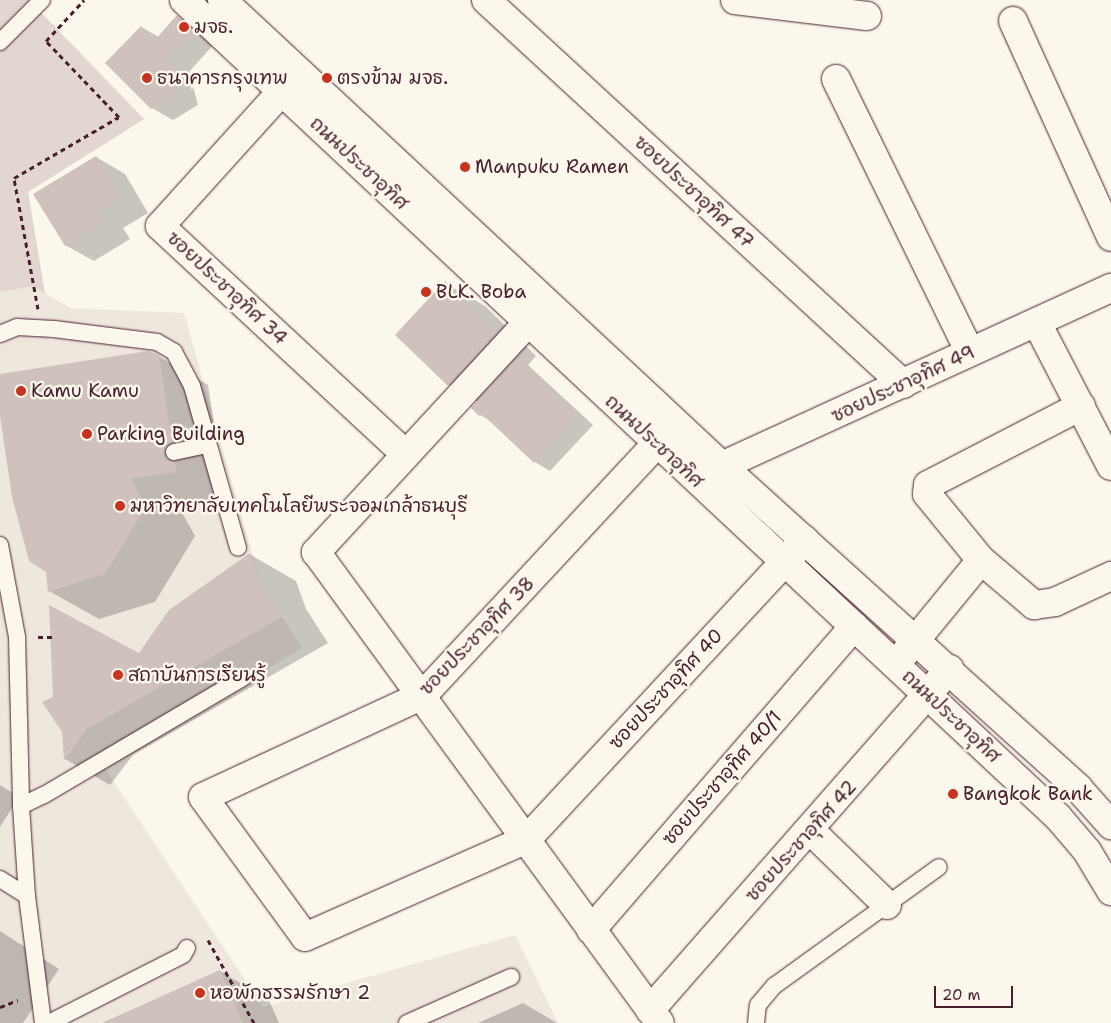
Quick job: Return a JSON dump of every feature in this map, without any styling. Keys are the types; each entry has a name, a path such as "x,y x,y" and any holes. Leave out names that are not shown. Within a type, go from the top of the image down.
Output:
{"street":[{"name":"ถนนประชาอุทิศ","path":"184,0 282,90 537,313 675,423 950,669 1078,788 1111,825"},
{"name":"ถนนประชาอุทิศ","path":"222,0 537,313 657,444 896,664 1058,817 1087,851 1111,891"},
{"name":"ซอยประชาอุทิศ 47","path":"486,0 902,384"},
{"path":"734,0 867,16"},
{"path":"1013,21 1111,237"},
{"path":"836,79 970,352"},
{"name":"ซอยประชาอุทิศ 34","path":"282,90 160,226 405,454"},
{"name":"ซอยประชาอุทิศ 49","path":"694,478 1111,288"},
{"path":"537,313 316,552 423,695 590,930 655,1017"},
{"path":"1037,323 1111,466"},
{"path":"1081,406 928,485 927,494 936,508 981,560 1034,605 1055,602 1111,576"},
{"name":"ซอยประชาอุทิศ 38","path":"527,839 305,937 203,797 423,695 675,423"},
{"name":"ซอยประชาอุทิศ 40","path":"527,839 805,540"},
{"path":"896,664 981,560"},
{"name":"ซอยประชาอุทิศ 40/1","path":"590,930 854,626"},
{"name":"ซอยประชาอุทิศ 42","path":"655,1017 950,669"},
{"path":"811,831 887,905"}],"lane":[{"path":"0,42 42,0"},
{"path":"0,334 17,327 42,329 158,342 174,352 192,386 238,548"},
{"path":"174,452 208,445"},
{"path":"0,545 17,637 20,806 27,896 43,1023"},
{"path":"20,806 44,795 243,678"},
{"path":"756,1023 758,1005 774,986 939,867"},
{"path":"0,879 27,896"},
{"path":"49,1023 183,955 188,948"},
{"path":"407,1023 512,977"}],"path":[{"path":"42,329 14,178 118,117 46,42 84,0"},
{"path":"188,948 207,938 254,1023"}],"shaded area":[{"name":"มหาวิทยาลัยเทคโนโลยีพระจอมเกล้าธนบุรี","path":"0,0 29,0 144,119 28,192 45,294 71,308 184,313 260,581 302,648 104,767 263,1007 515,935 558,1023 0,1023"},
{"path":"0,0 29,0 144,119 28,192 45,294 34,286 0,292"}],"building":[{"name":"ธนาคารกรุงเทพ","path":"177,15 194,31 168,59 177,93 151,109 105,63 141,26 155,40"},
{"path":"96,156 121,196 96,211 102,223 65,246 33,194"},
{"path":"445,281 497,333 448,386 395,335"},
{"name":"Parking Building","path":"148,351 159,355 172,442 167,445 164,454 167,459 175,462 177,472 131,479 146,507 105,574 48,592 46,572 29,561 12,497 0,416 0,374"},
{"path":"517,357 579,415 534,463 481,413 479,416 471,408"},
{"name":"สถาบันการเรียนรู้","path":"250,553 260,581 283,616 87,729 64,760 62,732 42,702 53,697 49,605 139,653 169,610"},
{"name":"หอพักธรรมรักษา 2","path":"220,970 243,1023 102,1023"}],"place":[{"name":"มจธ.","path":"184,27"},
{"name":"ธนาคารกรุงเทพ","path":"147,78"},
{"name":"ตรงข้าม มจธ.","path":"327,78"},
{"name":"Manpuku Ramen","path":"465,167"},
{"name":"BLK. Boba","path":"426,292"},
{"name":"Kamu Kamu","path":"21,391"},
{"name":"Parking Building","path":"87,434"},
{"name":"มหาวิทยาลัยเทคโนโลยีพระจอมเกล้าธนบุรี","path":"120,506"},
{"name":"สถาบันการเรียนรู้","path":"118,675"},
{"name":"Bangkok Bank","path":"953,794"},
{"name":"หอพักธรรมรักษา 2","path":"200,993"}]}
